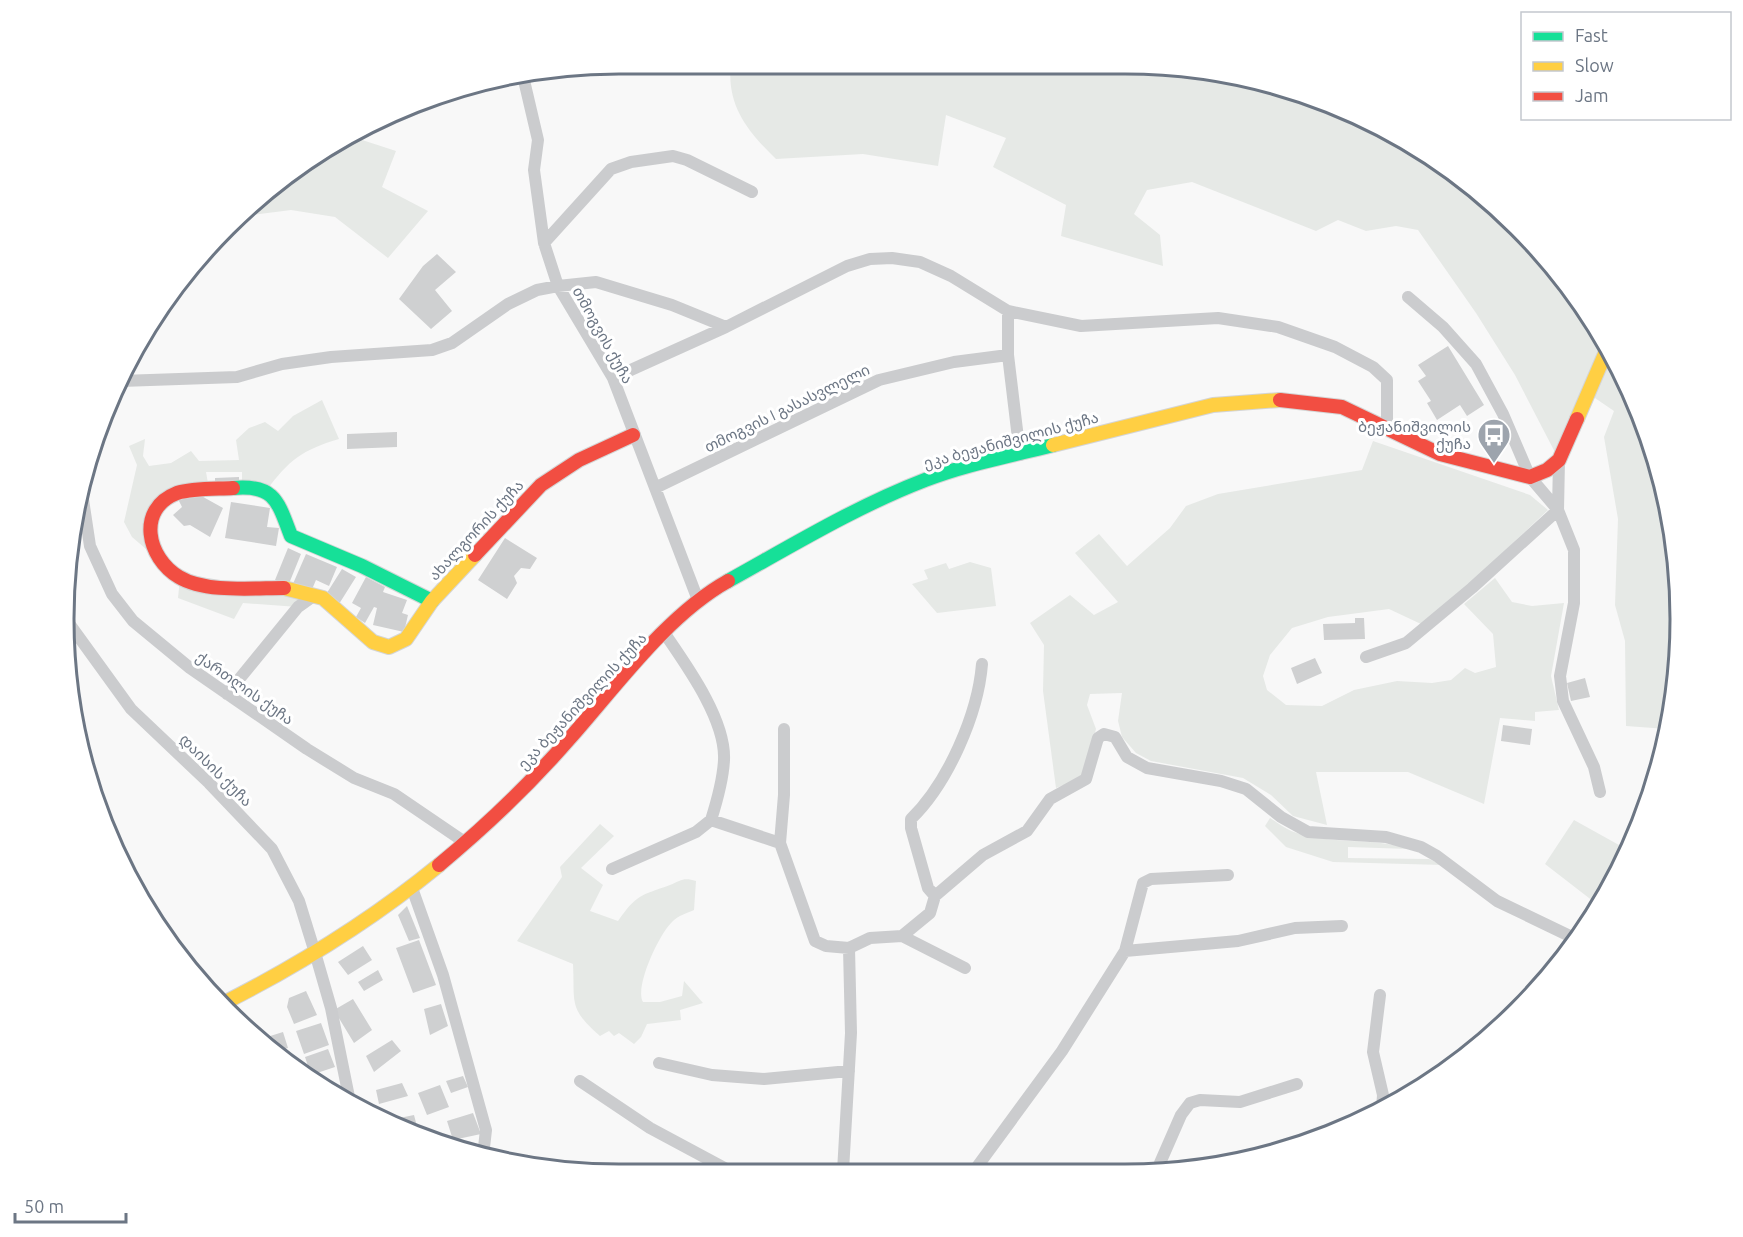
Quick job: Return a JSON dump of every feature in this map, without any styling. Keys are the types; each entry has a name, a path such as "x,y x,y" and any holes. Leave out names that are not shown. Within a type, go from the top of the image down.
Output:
{"street":[{"name":"თმოგვის ქუჩა","path":"524,82 538,140 534,170 544,243 558,286 613,378 698,600"},
{"path":"544,243 610,169 631,162 673,156 752,192"},
{"path":"613,378 726,327 847,266 881,258 920,262 951,276 1008,311 1081,326 1218,318 1278,327 1335,347 1373,367 1388,380 1387,427"},
{"path":"128,381 237,377 282,364 331,357 432,350 452,343 508,304 537,290 596,282 672,304 726,327"},
{"path":"1408,297 1443,327 1476,364 1503,414 1530,477 1558,510 1574,550 1574,603 1560,676 1563,701 1594,767 1600,792"},
{"path":"1008,311 1008,355 1020,455"},
{"name":"თმოგვის I გასასვლელი","path":"655,488 879,380 954,362 1008,355"},
{"path":"1366,657 1406,643 1472,588 1558,510 1559,460 1603,359"},
{"name":"ეკა ბეჟანიშვილის ქუჩა","path":"229,1000 316,956 412,888 466,843 528,784 698,600 802,536 918,482 1213,405 1269,399 1342,407 1440,454 1530,477"},
{"name":"ახალგორის ქუჩა","path":"312,597 284,588 217,588 180,578 160,561 153,550 150,525 160,504 178,493 242,487 266,491 276,498 291,536 362,566 432,601 541,485 579,460 633,435"},
{"path":"1530,477 1547,470 1559,460"},
{"name":"ქართლის ქუჩა","path":"85,510 90,546 112,594 133,621 227,694 354,778 394,794 466,843"},
{"path":"227,694 298,607 312,597 323,598 374,642 389,647 406,639 432,601"},
{"name":"დაისის ქუჩა","path":"74,631 131,709 209,783 272,849 299,901 331,1008 348,1091"},
{"path":"612,869 696,832 711,820 718,799 724,759 719,731 688,668 665,634"},
{"path":"935,896 928,888 911,828 911,819 949,765 967,728 980,690 982,664"},
{"path":"784,729 784,795 780,843 815,941 826,946 849,948 870,938 902,936 965,968"},
{"path":"902,936 930,913 935,896 983,855 1027,831 1050,799 1086,779 1098,738 1104,734 1115,737 1127,757 1147,768 1221,781 1246,789 1281,817 1308,832 1386,837 1421,847 1437,856 1497,901 1568,935"},
{"path":"711,820 780,843"},
{"path":"978,1164 1062,1051 1125,951 1143,883 1151,879 1228,875"},
{"path":"412,888 443,975 486,1130 484,1147"},
{"path":"1125,951 1238,941 1295,927 1342,926"},
{"path":"843,1164 849,1071 849,948"},
{"path":"1380,995 1372,1052 1382,1088 1382,1098"},
{"path":"659,1063 712,1075 764,1079 849,1071"},
{"path":"580,1081 650,1128 717,1164"},
{"path":"1160,1162 1181,1115 1190,1103 1200,1100 1240,1102 1297,1084"}],"shaded area":[{"path":"730,74 1160,75 1196,78 1266,92 1300,102 1366,130 1427,165 1456,186 1510,233 1557,287 1596,346 1600,353 1559,460 1515,375 1476,313 1418,230 1396,226 1366,231 1338,220 1316,231 1192,182 1147,190 1134,214 1160,235 1163,266 1061,236 1066,205 993,167 1006,138 946,115 938,166 863,154 776,159 756,138 741,116 735,104"},
{"path":"360,139 396,151 382,187 428,211 388,258 335,217 291,210 253,215 316,165"},
{"path":"1605,363 1641,443 1659,512 1665,547 1670,618 1665,690 1658,728 1626,726 1625,641 1615,605 1618,519 1604,437 1614,411 1592,396"},
{"path":"322,400 339,439 315,447 297,458 282,471 266,491 242,487 242,472 206,472 209,489 178,493 150,525 160,561 132,537 124,522 137,465 129,446 145,439 143,456 149,466 171,463 191,451 199,461 239,460 236,440 249,428 265,422 278,431 293,416"},
{"path":"1373,441 1530,495 1548,510 1462,591 1421,624 1389,609 1328,617 1292,628 1270,655 1263,676 1267,690 1286,705 1322,706 1354,690 1397,681 1432,683 1451,680 1465,668 1475,673 1496,667 1493,634 1464,604 1495,578 1512,602 1532,606 1564,603 1551,676 1559,710 1535,712 1535,721 1500,718 1484,804 1408,772 1316,772 1327,825 1293,816 1271,795 1243,778 1151,761 1136,753 1122,737 1118,721 1122,693 1090,694 1087,705 1096,729 1084,777 1056,788 1043,691 1044,645 1030,623 1070,595 1094,615 1118,602 1075,553 1099,534 1127,566 1170,528 1186,506 1218,494 1362,470"},
{"path":"970,562 991,568 996,606 937,613 912,584 928,579 924,570 946,563 949,569"},
{"path":"180,578 299,592 298,607 243,603 234,619 178,598"},
{"path":"1270,818 1291,831 1308,836 1380,843 1410,849 1348,847 1348,858 1429,859 1443,865 1333,862 1286,847 1265,826"},
{"path":"1574,820 1620,845 1591,900 1545,864"},
{"path":"600,824 614,836 581,868 603,885 590,911 618,921 635,901 645,894 683,880 696,881 694,910 675,919 662,936 645,973 641,995 643,1002 660,1002 682,996 684,981 703,1003 680,1010 681,1020 647,1024 641,1037 634,1044 619,1033 614,1036 609,1031 600,1036 583,1018 575,1004 573,964 517,941 562,877 560,867"}],"building":[{"path":"437,254 456,272 435,290 452,311 431,329 399,299 423,266"},
{"path":"1448,346 1484,405 1467,416 1460,405 1437,420 1427,403 1431,401 1418,381 1426,376 1418,365"},
{"path":"397,432 397,447 347,449 347,434"},
{"path":"239,477 239,485 215,486 215,478"},
{"path":"196,493 223,508 210,537 190,525 184,526 173,515 182,507 177,497"},
{"path":"231,502 270,508 267,527 279,528 276,546 225,538"},
{"path":"505,538 537,558 530,569 521,568 514,576 517,583 507,599 478,580"},
{"path":"288,548 301,554 288,586 275,580"},
{"path":"306,554 337,567 329,586 316,580 310,594 292,586"},
{"path":"342,569 356,577 339,604 325,596"},
{"path":"366,577 385,587 383,592 407,600 402,613 408,615 404,632 373,625 377,608 374,607 365,623 356,617 361,608 352,603"},
{"path":"1355,618 1364,618 1365,639 1324,640 1323,624 1355,623"},
{"path":"1315,658 1322,673 1297,684 1291,668"},
{"path":"1585,678 1590,697 1571,701 1567,683"},
{"path":"1503,725 1532,729 1530,745 1501,741"},
{"path":"407,906 420,938 409,941 398,915"},
{"path":"419,940 436,985 413,993 396,948"},
{"path":"363,946 372,960 348,975 338,962"},
{"path":"378,970 383,980 364,991 358,982"},
{"path":"306,991 317,1015 294,1024 287,1007 289,998"},
{"path":"353,999 372,1030 354,1043 334,1010"},
{"path":"441,1004 448,1026 430,1035 424,1009"},
{"path":"321,1023 329,1045 304,1054 296,1031"},
{"path":"283,1032 288,1048 284,1049 269,1036"},
{"path":"392,1040 401,1051 374,1072 366,1056"},
{"path":"328,1049 335,1067 317,1073 308,1066 305,1057"},
{"path":"463,1076 468,1087 451,1093 446,1081"},
{"path":"402,1083 408,1096 379,1104 376,1090"},
{"path":"440,1085 449,1107 427,1115 418,1093"},
{"path":"473,1113 481,1134 457,1139 452,1138 447,1121"},
{"path":"414,1115 417,1125 410,1122 401,1118"}],"traffic: fast":[{"path":"728,581 825,527 925,480 956,469 1053,445"},
{"path":"233,488 258,489 266,492 278,505 291,536 362,566 432,601"}],"traffic: slow":[{"path":"1577,419 1603,359"},
{"path":"1053,445 1213,405 1280,400"},
{"path":"284,588 323,598 373,642 389,647 406,639 432,601 475,555"},
{"path":"229,1000 334,941 439,865"}],"traffic: jam":[{"path":"1280,400 1342,407 1440,454 1530,477 1547,470 1559,460 1577,419"},
{"path":"475,555 541,485 579,460 633,435"},
{"path":"233,488 183,491 164,500 156,510 151,522 153,546 159,558 179,577 202,585 216,588 284,588"},
{"path":"439,865 491,820 539,772 644,652 684,612 728,581"}],"place":[{"name":"ბეჟანიშვილის ქუჩა","path":"1494,464"}]}
